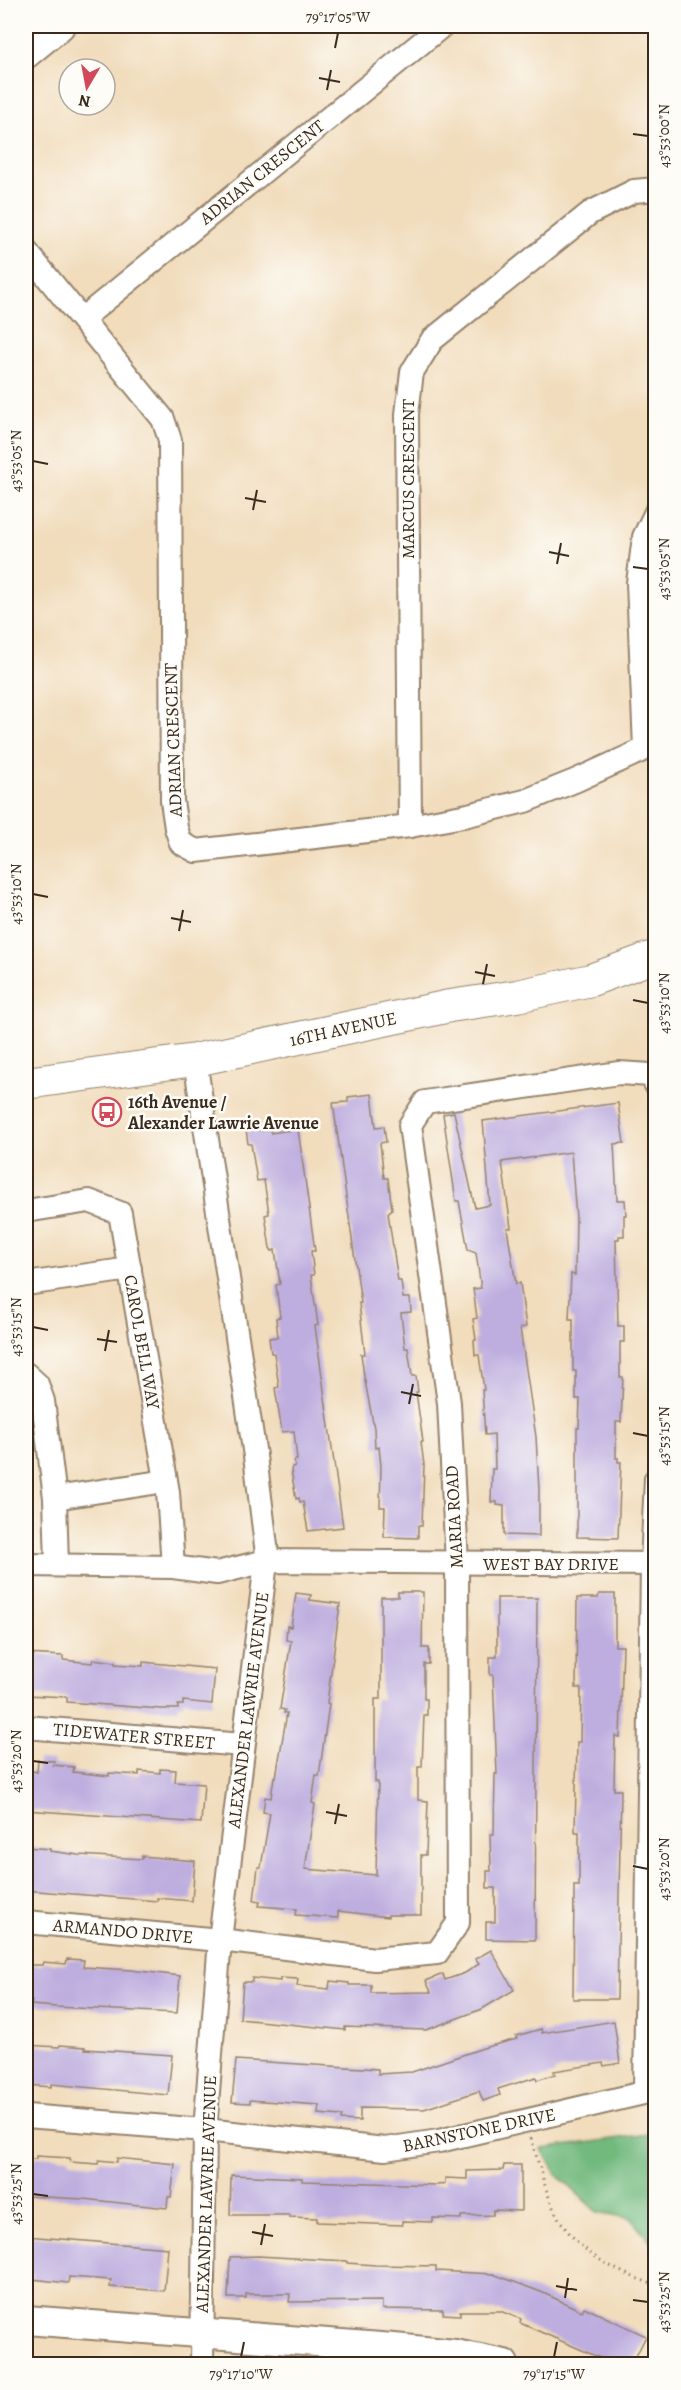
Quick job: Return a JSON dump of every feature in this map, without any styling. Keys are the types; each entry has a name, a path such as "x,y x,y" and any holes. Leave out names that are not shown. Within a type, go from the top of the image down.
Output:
{"main road":[{"name":"16TH AVENUE","path":"26,1083 195,1060 450,1006 517,996 580,982 656,956"}],"street":[{"path":"26,54 60,26"},
{"name":"ADRIAN CRESCENT","path":"82,319 442,26"},
{"name":"MARCUS CRESCENT","path":"410,826 407,414 412,372 432,340 590,213 634,191 656,189"},
{"name":"ADRIAN CRESCENT","path":"26,250 163,419 170,440 172,801 181,843 196,851 410,826 468,815 525,801 650,746"},
{"path":"650,746 638,584 644,537 656,512"},
{"name":"ALEXANDER LAWRIE AVENUE","path":"195,1060 255,1456 266,1561 220,1940 205,2130 201,2364"},
{"name":"MARIA ROAD","path":"220,1940 375,1959 437,1953 458,1923 457,1563 449,1402 410,1125 425,1102 619,1073 651,1075 656,1085"},
{"name":"CAROL BELL WAY","path":"26,1211 89,1201 120,1213 166,1481 172,1567"},
{"path":"26,1284 130,1269"},
{"path":"26,1374 37,1384 43,1401 55,1498 57,1565"},
{"path":"650,2091 656,1479"},
{"path":"55,1498 166,1481"},
{"name":"WEST BAY DRIVE","path":"26,1565 172,1567 217,1573 266,1561 654,1564"},
{"name":"TIDEWATER STREET","path":"26,1727 243,1745"},
{"name":"ARMANDO DRIVE","path":"26,1922 220,1940"},
{"name":"BARNSTONE DRIVE","path":"26,2116 205,2130 385,2150 440,2141 650,2091"},
{"path":"26,2320 201,2335 394,2356 455,2354 504,2364"}],"path":[{"path":"530,2136 557,2216 576,2242 607,2265 656,2285"}],"green space":[{"path":"655,2133 655,2247 630,2218 597,2212 555,2173 542,2149"}],"building":[{"path":"372,1094 376,1127 384,1126 386,1142 380,1143 384,1178 388,1178 392,1209 388,1213 398,1281 401,1281 403,1298 410,1298 411,1312 401,1313 405,1348 408,1348 412,1376 416,1376 423,1442 421,1442 424,1465 422,1526 418,1526 418,1538 384,1537 385,1507 380,1507 379,1447 375,1448 374,1428 361,1354 365,1354 359,1303 361,1303 333,1103 348,1102 348,1097"},
{"path":"618,1103 624,1143 614,1144 617,1200 625,1200 626,1215 624,1215 624,1236 616,1239 618,1326 624,1326 624,1342 620,1342 620,1377 623,1377 621,1422 616,1422 616,1458 618,1462 621,1462 618,1538 577,1537 577,1428 579,1428 580,1399 576,1399 576,1371 573,1371 573,1319 569,1319 571,1274 575,1275 576,1218 571,1152 502,1162 511,1228 507,1228 516,1284 520,1283 526,1327 520,1328 536,1437 539,1490 539,1536 504,1535 504,1506 491,1502 492,1469 495,1469 494,1434 485,1435 482,1390 484,1390 479,1355 475,1355 474,1340 476,1340 473,1319 477,1318 473,1289 481,1288 476,1253 468,1250 459,1201 456,1201 443,1114 454,1112 475,1208 490,1205 483,1121"},
{"path":"262,1127 262,1131 270,1129 271,1133 298,1129 315,1251 311,1251 314,1275 311,1275 318,1325 315,1326 343,1527 308,1531 303,1502 300,1502 299,1498 296,1499 291,1470 295,1466 294,1460 297,1460 294,1431 282,1432 275,1388 279,1387 274,1353 271,1353 269,1338 278,1337 276,1318 280,1317 276,1285 280,1284 275,1250 272,1251 270,1248 265,1215 269,1214 264,1180 257,1181 246,1129"},
{"path":"398,1592 423,1592 422,1648 429,1648 429,1664 424,1664 424,1699 427,1699 427,1715 424,1715 422,1767 418,1767 418,1800 428,1801 426,1855 421,1855 421,1915 388,1915 388,1917 338,1911 338,1918 296,1915 297,1909 259,1906 260,1902 254,1901 258,1867 261,1867 270,1813 263,1812 265,1797 271,1798 287,1713 280,1709 291,1641 286,1640 287,1626 291,1627 296,1593 311,1595 310,1600 340,1604 327,1703 329,1704 319,1776 316,1775 312,1803 315,1804 305,1869 376,1875 378,1782 375,1782 375,1699 381,1699 381,1597 398,1597"},
{"path":"599,1594 615,1594 615,1646 623,1646 620,1737 615,1736 614,1790 621,1790 617,1999 573,1999 574,1886 579,1886 579,1832 575,1832 581,1688 576,1688 577,1598 598,1598"},
{"path":"497,1598 537,1598 535,1940 486,1939 486,1922 495,1922 495,1888 487,1888 487,1871 491,1871 490,1834 494,1834 495,1774 497,1774 493,1675 490,1675 490,1657 497,1657"},
{"path":"26,1654 63,1656 63,1660 92,1663 93,1659 115,1662 115,1664 143,1666 143,1662 215,1669 212,1704 183,1701 183,1705 178,1705 178,1709 161,1709 67,1702 67,1697 26,1695"},
{"path":"38,1760 54,1761 53,1765 74,1767 73,1772 109,1776 109,1773 139,1775 139,1771 160,1773 160,1769 176,1770 175,1782 204,1784 201,1823 26,1810 26,1775 31,1775 32,1771 37,1772"},
{"path":"26,1847 79,1855 142,1859 142,1856 195,1861 192,1901 157,1898 157,1901 26,1890"},
{"path":"491,1950 514,1990 482,2009 426,2030 345,2027 345,2030 240,2019 243,1982 252,1982 252,1978 280,1981 280,1978 298,1979 297,1986 329,1989 330,1981 349,1983 349,1985 371,1985 371,1993 431,1992 426,1981 443,1974 445,1980 465,1973 479,1964 475,1959"},
{"path":"67,1959 84,1960 83,1967 180,1976 177,2013 56,2007 31,2005 32,2001 26,2001 26,1965 42,1965 43,1962 66,1964"},
{"path":"614,2021 620,2063 604,2066 603,2063 554,2071 555,2074 537,2080 536,2077 498,2089 500,2095 483,2101 479,2091 424,2109 360,2108 360,2121 341,2120 342,2116 318,2114 319,2105 250,2100 250,2103 232,2102 236,2060 378,2069 378,2074 412,2072 517,2039 516,2036 541,2029 542,2033"},
{"path":"26,2045 59,2047 60,2045 172,2055 168,2095 51,2084 51,2087 26,2085"},
{"path":"36,2156 70,2158 70,2162 98,2164 99,2160 117,2162 117,2158 175,2164 171,2197 168,2197 167,2208 83,2199 26,2196 28,2159 36,2159"},
{"path":"504,2165 521,2165 521,2211 493,2210 493,2215 461,2216 461,2219 433,2218 433,2222 402,2221 402,2225 317,2222 317,2218 289,2217 289,2215 230,2215 231,2175 302,2178 302,2181 437,2185 445,2184 445,2178 467,2179 467,2171 503,2170"},
{"path":"26,2236 168,2248 164,2291 110,2287 111,2280 69,2277 68,2283 32,2279 33,2274 26,2273"},
{"path":"258,2256 347,2261 347,2263 375,2265 436,2266 436,2271 493,2274 541,2292 582,2311 584,2307 646,2336 632,2364 614,2364 520,2323 521,2319 500,2311 460,2311 460,2315 443,2314 443,2310 382,2309 382,2301 289,2302 290,2294 246,2294 246,2298 228,2298 230,2257"}],"place":[{"name":"16th Avenue / Alexander Lawrie Avenue","path":"107,1112"}]}
